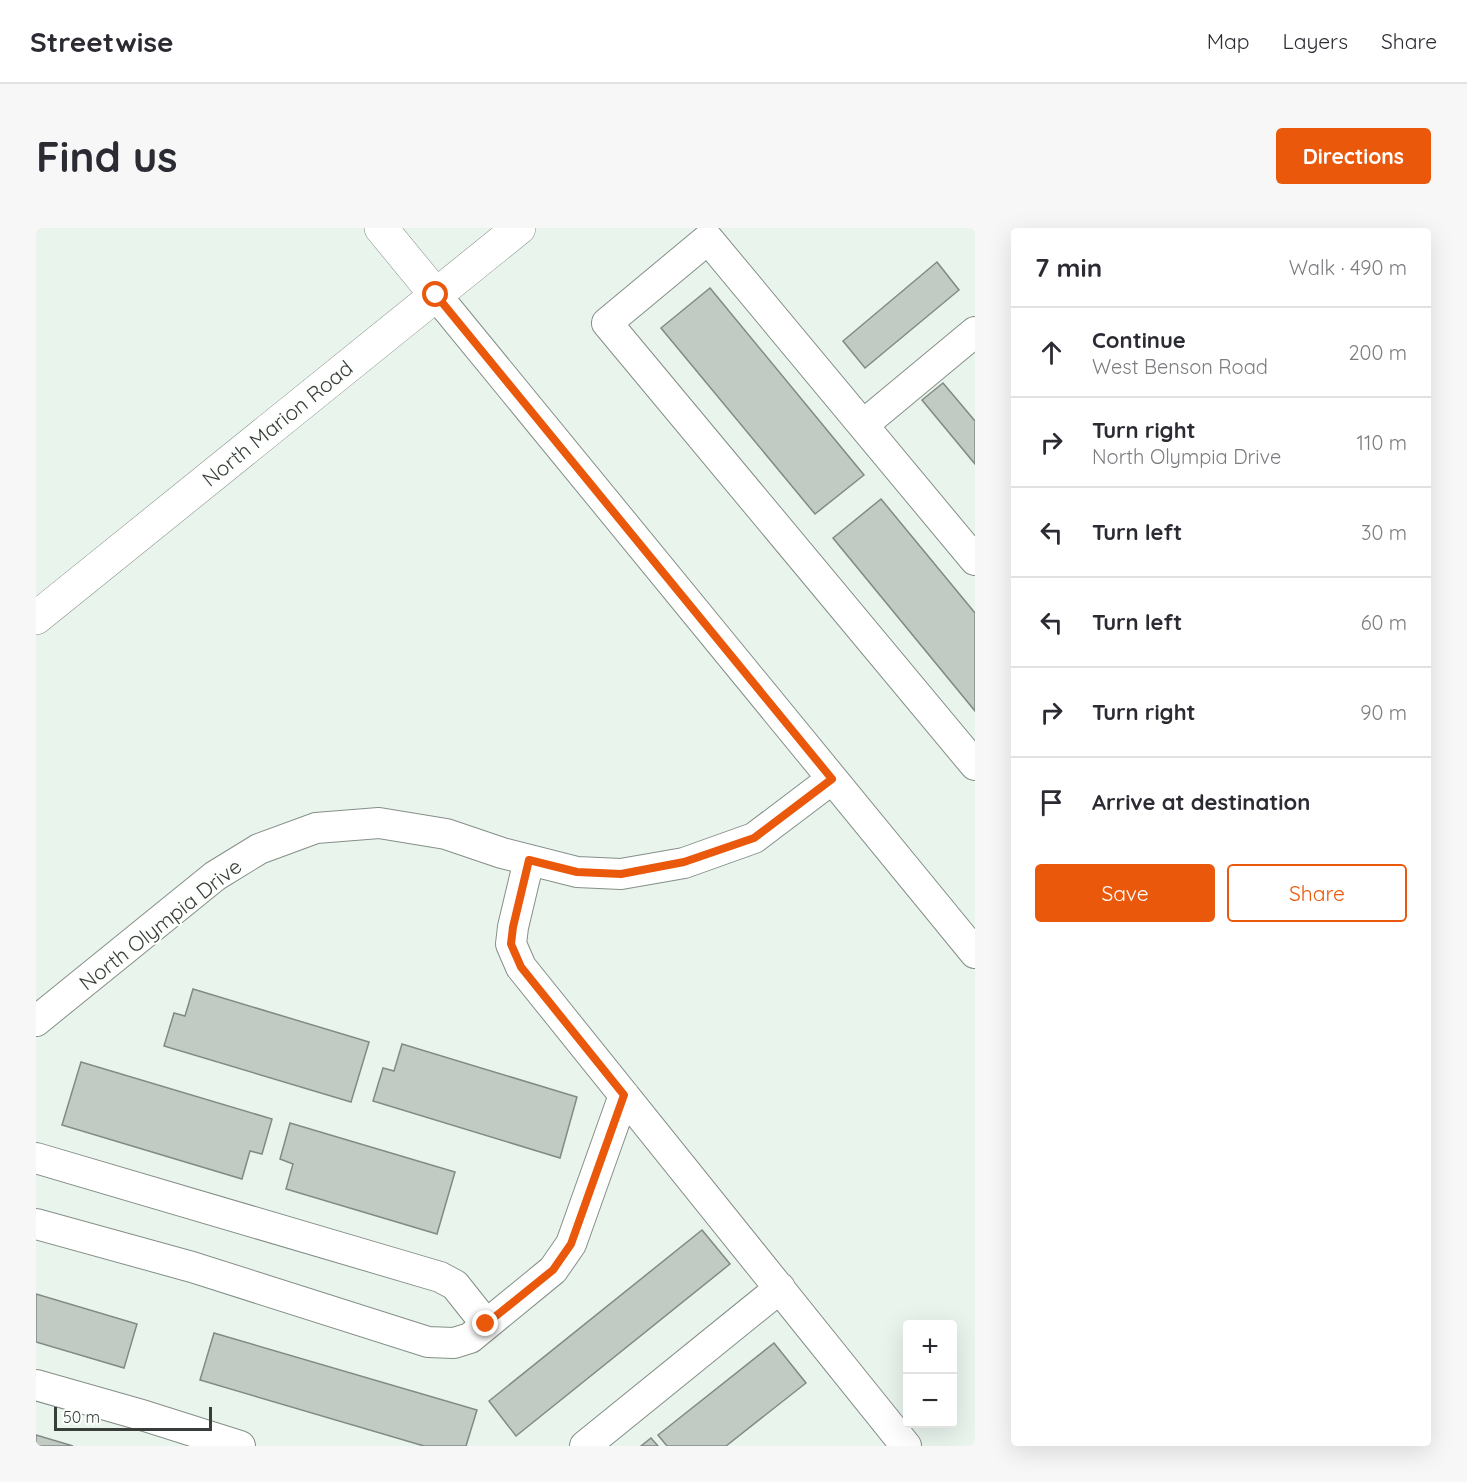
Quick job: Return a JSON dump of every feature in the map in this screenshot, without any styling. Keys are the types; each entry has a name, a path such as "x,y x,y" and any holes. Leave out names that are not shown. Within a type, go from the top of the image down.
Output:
{"main road":[{"path":"381,228 436,295"},
{"name":"North Marion Road","path":"36,618 519,228"}],"street":[{"path":"975,560 708,239 607,323 975,765"},
{"path":"436,295 975,953"},
{"path":"862,424 975,332"},
{"name":"North Olympia Drive","path":"36,1021 215,876 259,849 316,828 379,823 446,834 501,853 577,872 621,874 684,862 754,838 832,779"},
{"path":"529,860 511,944 521,967 906,1446"},
{"path":"36,1224 192,1267 428,1342 454,1343 470,1338 553,1270 571,1244 624,1095"},
{"path":"36,1158 440,1277 455,1285 486,1324"},
{"path":"585,1446 780,1288"},
{"path":"36,1385 240,1446"}],"building":[{"path":"937,262 959,290 865,368 843,341"},
{"path":"710,288 864,475 815,514 661,328"},
{"path":"943,383 975,421 975,464 922,400"},
{"path":"881,499 975,613 975,711 833,538"},
{"path":"193,989 369,1042 351,1102 164,1046 174,1013 185,1016"},
{"path":"402,1044 577,1097 560,1158 373,1101 383,1068 394,1071"},
{"path":"81,1062 272,1119 262,1154 250,1151 242,1179 62,1125"},
{"path":"290,1123 455,1172 437,1234 286,1189 293,1164 280,1159"},
{"path":"702,1230 730,1264 516,1436 489,1401"},
{"path":"36,1294 137,1324 124,1368 36,1342"},
{"path":"214,1333 477,1410 466,1446 424,1446 200,1380"},
{"path":"774,1343 806,1383 726,1446 667,1446 658,1435"},
{"path":"36,1435 73,1446 36,1446"},
{"path":"651,1438 658,1446 641,1446"}],"route":[{"path":"436,295 832,779 754,838 684,862 621,874 577,872 529,860 511,944 521,967 624,1095 571,1244 553,1270 486,1324"}]}
